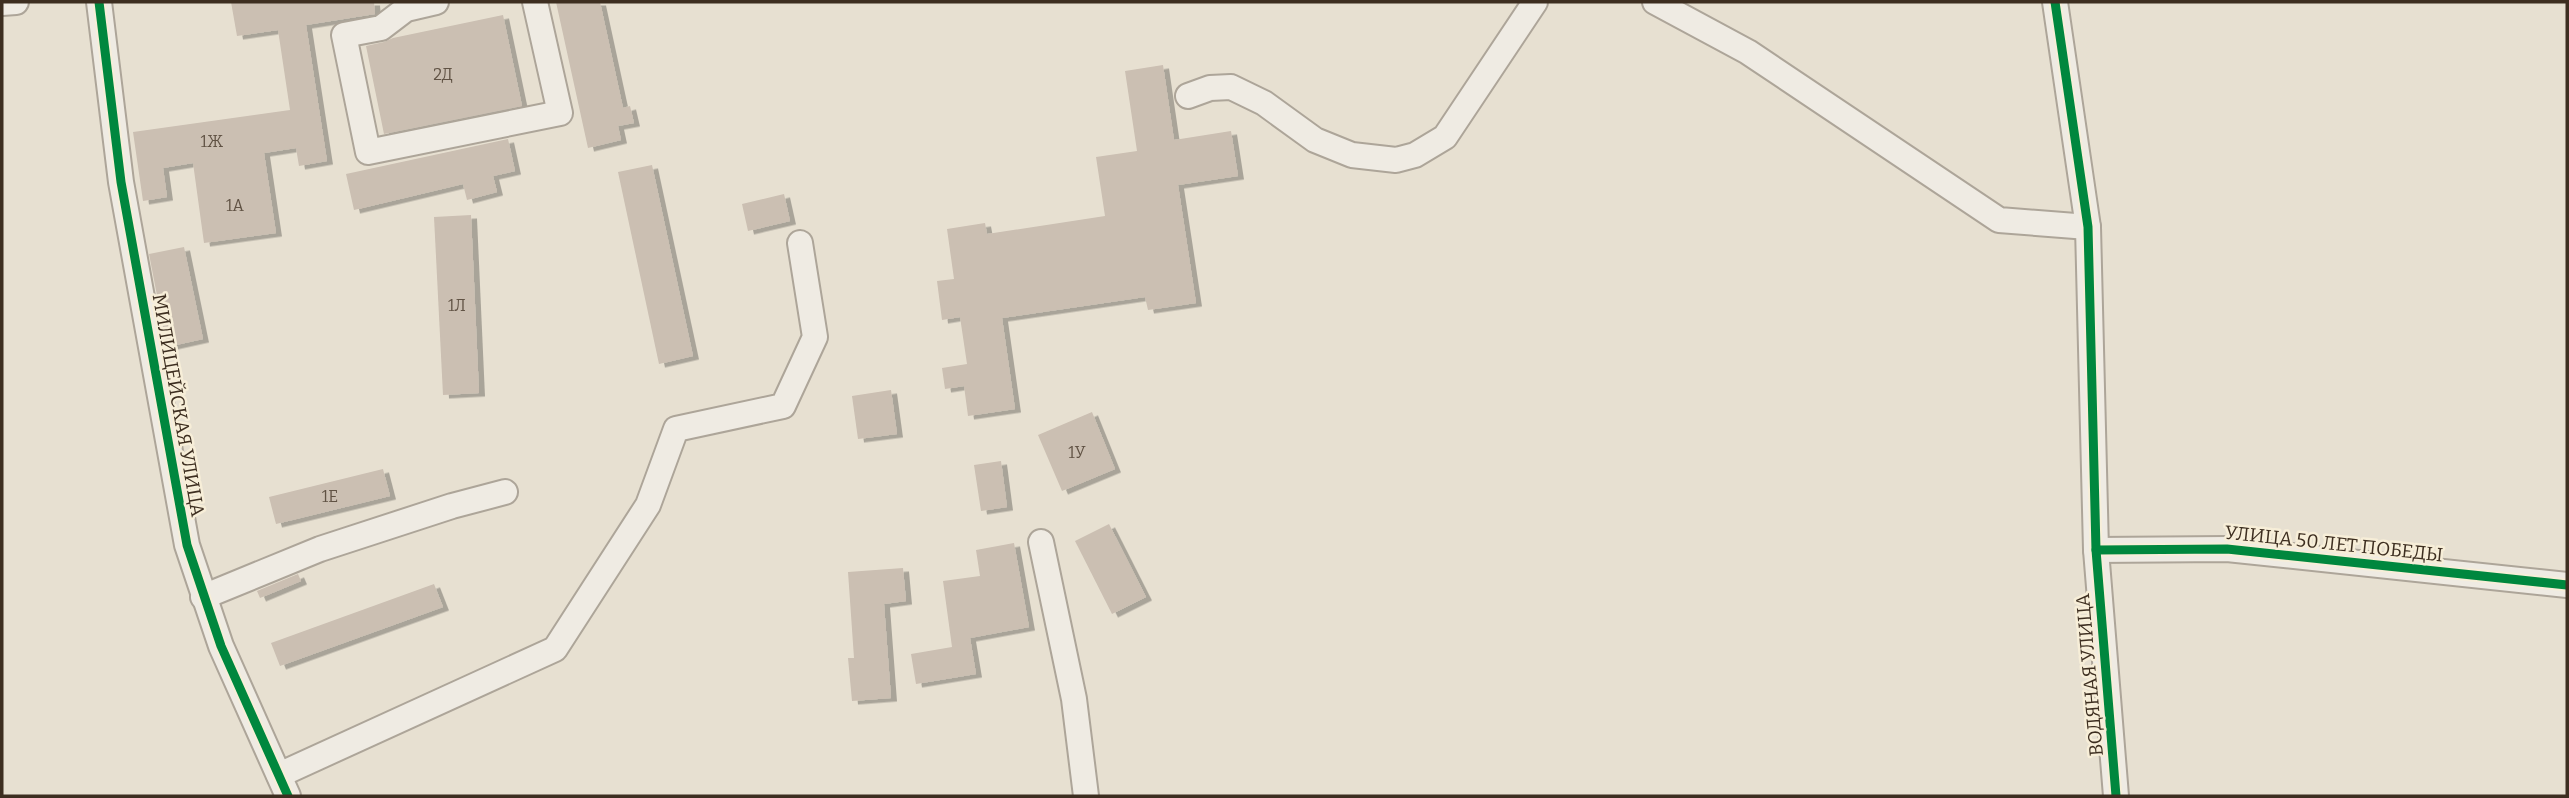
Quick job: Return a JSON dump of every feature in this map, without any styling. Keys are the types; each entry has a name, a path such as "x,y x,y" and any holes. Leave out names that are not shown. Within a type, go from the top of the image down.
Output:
{"street":[{"path":"2,3 16,2"},
{"name":"МИЛИЦЕЙСКАЯ УЛИЦА","path":"99,2 121,182 187,545 221,646 283,785"},
{"path":"436,2 406,9 381,28 344,35 368,152 560,113 535,2"},
{"path":"1188,96 1210,88 1231,87 1265,103 1315,140 1352,155 1395,160 1415,155 1445,137 1535,2"},
{"path":"1655,2 1748,52 1998,220 2088,227"},
{"name":"ВОДЯНАЯ УЛИЦА","path":"2055,2 2088,227 2096,550 2116,796"},
{"path":"283,785 555,649 648,505 676,429 783,406 815,337 800,243"},
{"path":"203,597 320,549 452,506 505,492"},
{"path":"1041,542 1074,699 1086,796"},
{"name":"УЛИЦА 50 ЛЕТ ПОБЕДЫ","path":"2096,550 2227,549 2567,584"}],"building":[{"path":"231,2 374,2 375,14 306,25 327,161 299,166 296,148 264,153 276,233 204,243 193,163 163,168 167,197 143,201 133,132 290,110 278,30 237,36"},
{"path":"556,2 600,2 623,108 630,106 634,123 618,126 621,140 588,148"},
{"path":"503,15 522,106 384,134 366,46"},
{"path":"1163,65 1174,140 1231,131 1238,176 1178,185 1196,303 1148,310 1145,297 1002,318 1015,409 968,416 964,386 945,389 942,368 967,364 960,317 942,320 937,281 954,279 947,229 985,223 987,234 1105,216 1096,157 1137,151 1125,71"},
{"path":"508,139 515,171 493,176 497,192 467,200 463,184 354,210 346,174"},
{"path":"652,165 693,356 659,364 618,172"},
{"path":"784,194 790,221 748,231 742,204"},
{"path":"471,215 479,393 443,395 434,217"},
{"path":"184,247 203,339 167,347 149,254"},
{"path":"891,390 897,434 858,439 852,396"},
{"path":"1092,412 1115,469 1062,491 1038,435"},
{"path":"1001,461 1007,507 981,511 974,465"},
{"path":"383,469 390,496 276,524 269,497"},
{"path":"1109,524 1146,597 1112,614 1075,541"},
{"path":"1014,543 1029,627 970,638 976,674 916,684 911,654 952,647 943,581 980,576 976,550"},
{"path":"903,568 906,601 884,604 891,698 852,701 848,658 854,658 848,572"},
{"path":"298,574 301,581 260,598 257,591"},
{"path":"434,584 443,607 280,666 271,643"}],"cycle path":[{"path":"99,2 121,182 187,545 221,646 288,796"},
{"path":"2055,2 2088,227 2096,550 2116,796"},
{"path":"2096,550 2227,549 2567,585"}]}
